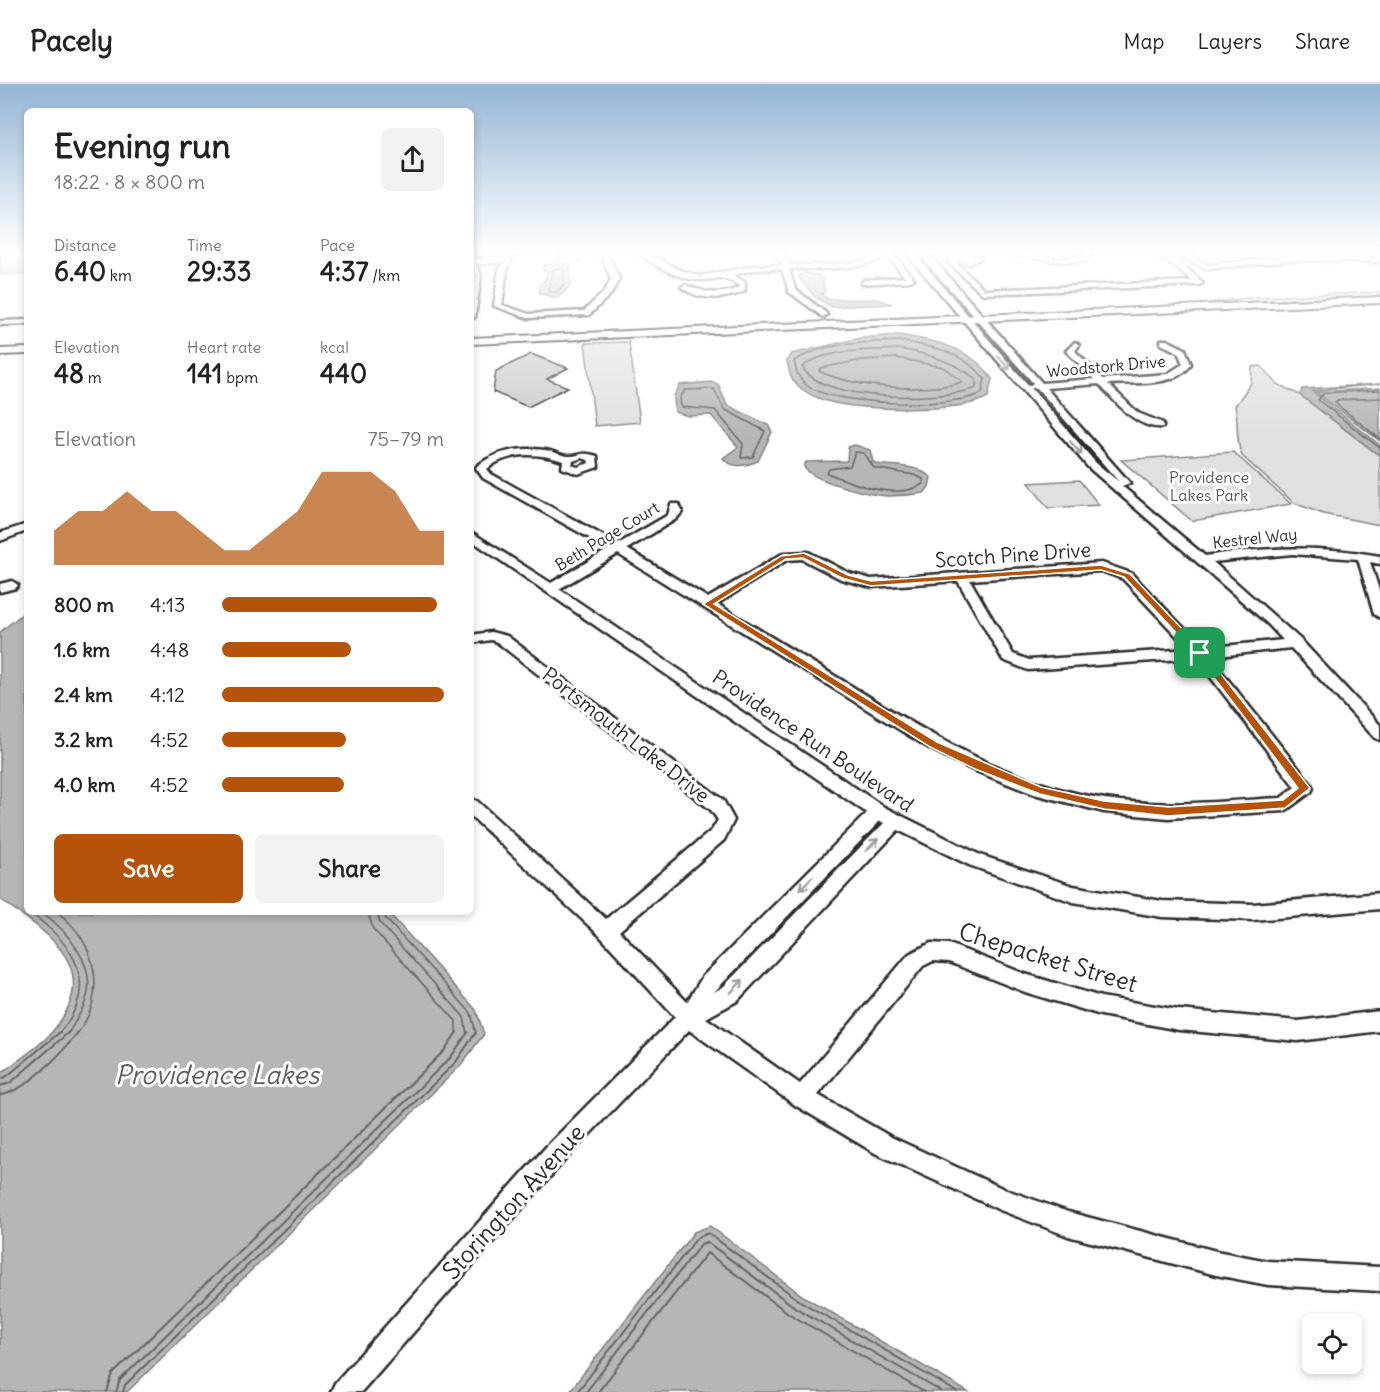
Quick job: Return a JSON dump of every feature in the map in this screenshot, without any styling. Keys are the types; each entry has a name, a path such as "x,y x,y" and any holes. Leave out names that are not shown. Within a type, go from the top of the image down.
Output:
{"main road":[{"path":"474,341 897,314"},
{"path":"474,330 826,320 966,319 1075,314"},
{"path":"0,352 24,351"},
{"path":"0,359 24,358"}],"street":[{"path":"522,314 528,316 566,314"},
{"path":"819,314 826,320"},
{"path":"962,314 1092,465 1153,519 1205,560 1296,643 1380,734"},
{"path":"977,314 1114,472 1193,550"},
{"path":"0,323 24,322"},
{"name":"Woodstork Drive","path":"1024,387 1157,380 1178,374 1187,364 1186,358 1182,351 1164,342"},
{"path":"1075,345 1070,351 1101,383 1135,415 1160,425"},
{"name":"Scotch Pine Drive","path":"569,459 559,455 500,454 481,468 487,476 620,550 934,744 978,766 1040,790 1104,805 1168,811 1285,804 1305,788 1200,653 1127,576 1101,567 871,583 845,576 804,555 784,557 708,604"},
{"name":"Beth Page Court","path":"550,589 620,550 672,517 676,512 675,506"},
{"path":"0,537 24,528"},
{"name":"Providence Run Boulevard","path":"474,537 878,812 975,860 1073,894 1140,906 1253,912 1380,901"},
{"name":"Kestrel Way","path":"1205,560 1284,549 1334,551 1380,560"},
{"path":"1363,557 1380,614"},
{"path":"963,578 1008,657 1028,665 1200,653 1296,643"},
{"name":"Portsmouth Lake Drive","path":"474,639 491,636 502,639 723,813 726,820 718,835 606,930"},
{"path":"474,809 606,930 688,1017 802,1098 884,1145 1000,1199 1068,1224 1216,1263 1268,1273 1380,1280"},
{"name":"Storington Avenue","path":"344,1392 554,1155 688,1017 710,982 878,812"},
{"name":"Storington Avenue","path":"688,1017 730,994 895,822"},
{"name":"Chepacket Street","path":"802,1098 916,960 931,952 950,953 1024,982 1101,1006 1179,1020 1298,1031 1380,1021"}],"green space":[{"path":"629,342 640,422 595,426 585,343"},
{"path":"1261,366 1277,384 1300,395 1380,456 1380,525 1323,514 1294,503 1242,456 1235,406 1251,383 1252,367"},
{"name":"Providence Lakes Park","path":"1233,452 1291,504 1192,521 1121,460"},
{"path":"1079,480 1099,505 1048,508 1029,483"}],"water":[{"path":"898,335 924,339 950,347 974,359 992,379 988,397 955,406 933,408 861,407 817,398 799,386 790,375 787,361 792,354 860,338"},
{"path":"712,382 718,384 727,405 768,425 772,432 758,461 744,465 730,464 723,458 738,447 711,415 688,416 675,412 674,396 680,385"},
{"path":"1380,384 1312,391 1380,445 1380,456 1300,395 1302,389"},
{"path":"1380,388 1380,441 1316,392"},
{"path":"855,445 870,450 873,462 877,464 912,468 925,473 931,477 929,487 924,493 879,495 829,482 804,467 806,462 847,461 848,447"},
{"name":"Providence Lakes","path":"24,612 24,915 391,915 476,1010 484,1034 461,1065 127,1392 0,1392 0,1074 51,1034 69,1005 74,986 71,968 63,952 35,924 0,899 0,632"},
{"path":"710,1226 803,1296 968,1392 569,1392 694,1232"}],"building":[{"path":"531,354 568,368 547,379 568,387 528,407 493,392 496,371"}],"route":[{"path":"804,555 845,576 871,583 1101,567 1127,576 1200,653 1305,788 1285,804 1168,811 1104,805 1040,790 978,766 934,744 708,604 784,557 804,555"}]}
